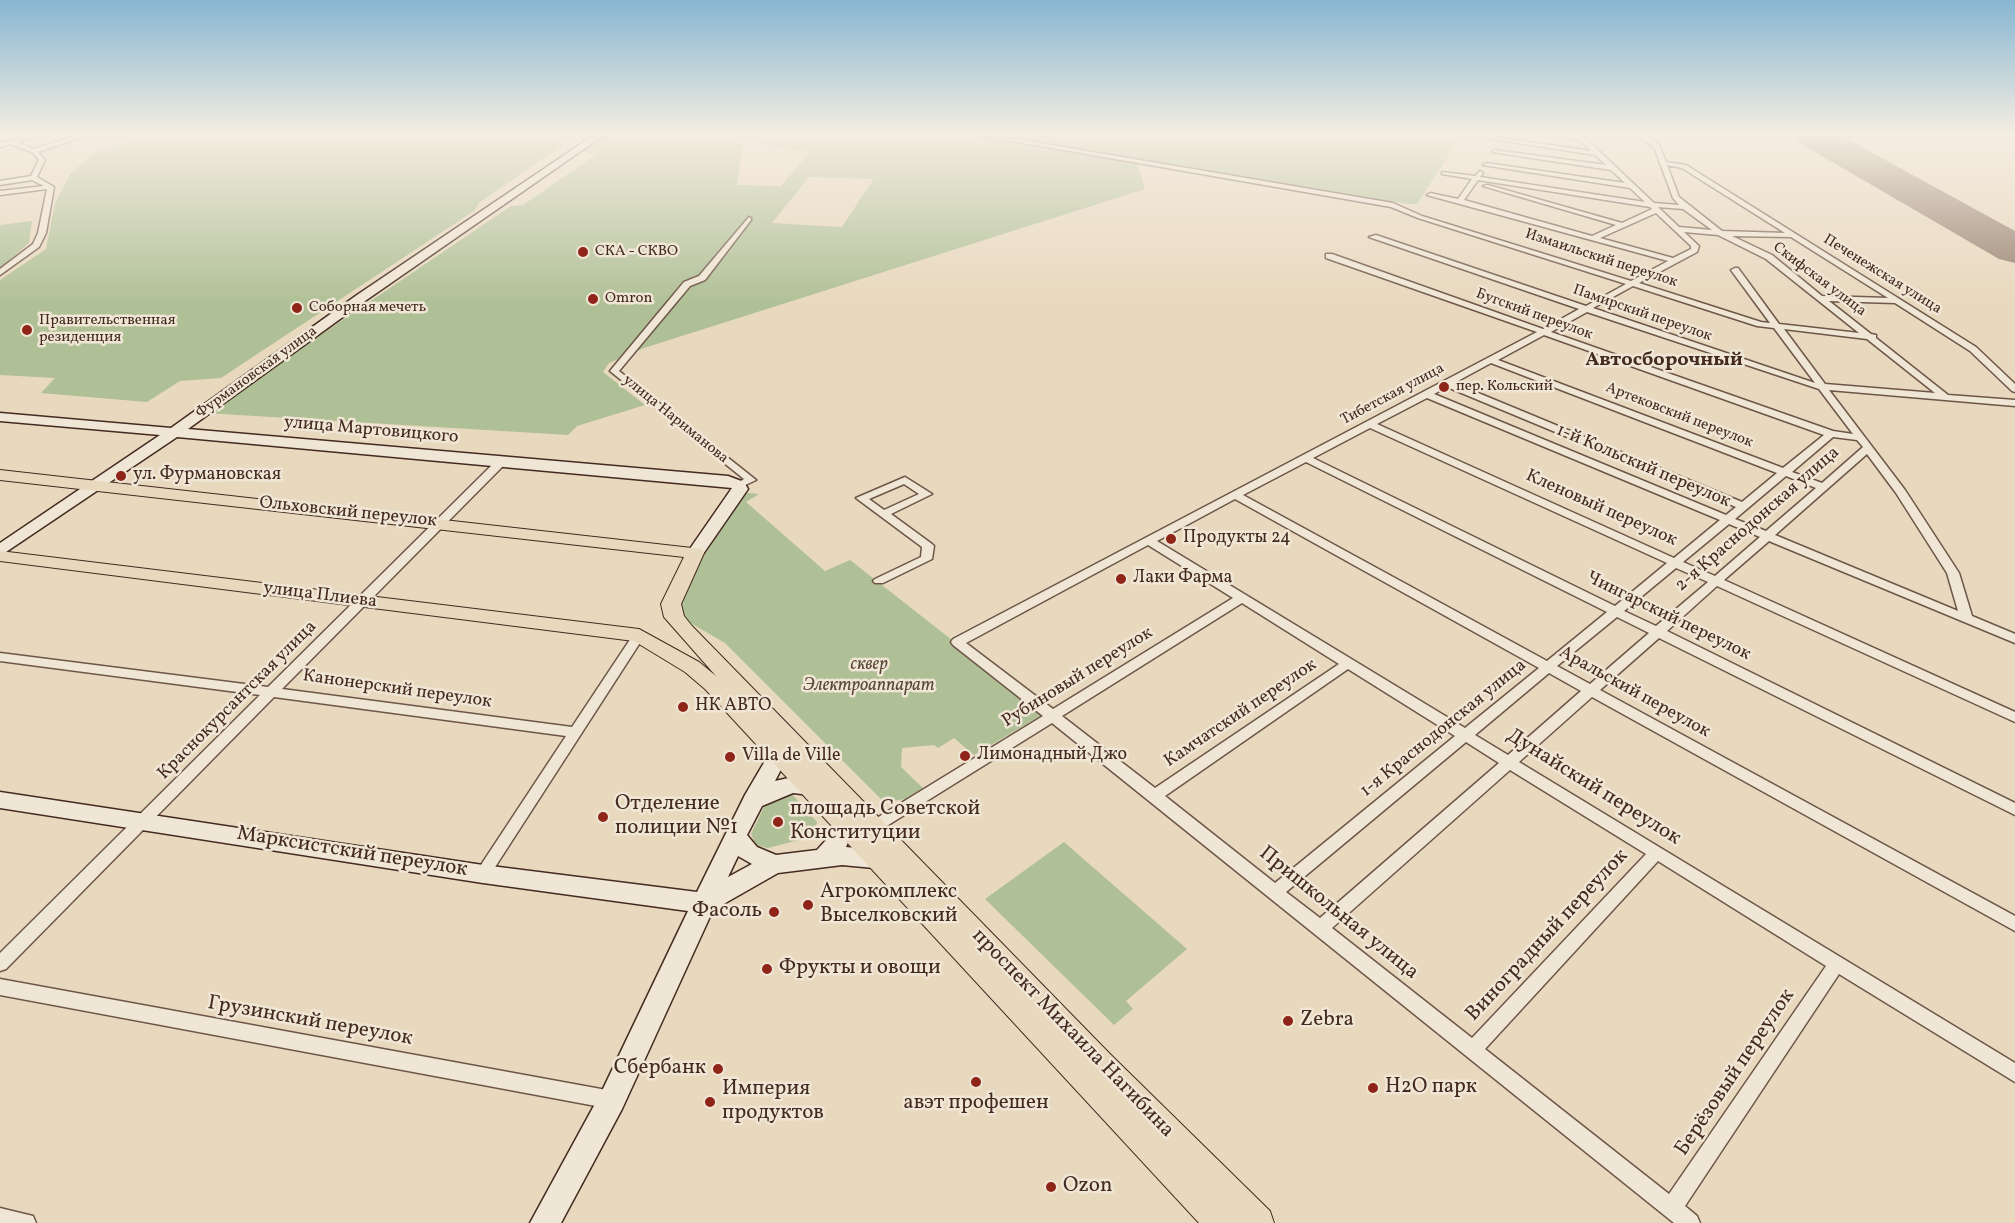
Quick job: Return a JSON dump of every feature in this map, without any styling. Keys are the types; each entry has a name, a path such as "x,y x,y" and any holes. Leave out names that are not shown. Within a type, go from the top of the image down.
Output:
{"main road":[{"name":"Фурмановская улица","path":"168,433 359,292 511,190"},
{"name":"Фурмановская улица","path":"0,543 92,485 519,190"},
{"name":"улица Мартовицкого","path":"0,417 728,481 739,485"},
{"name":"Ольховский переулок","path":"0,475 695,553"},
{"name":"Фурмановская улица","path":"0,554 92,485"},
{"name":"улица Нариманова","path":"671,604 695,553 740,489 739,485"},
{"name":"улица Плиева","path":"0,554 639,635"},
{"name":"проспект Михаила Нагибина","path":"671,604 674,617 685,631 857,825 1221,1223"},
{"name":"проспект Михаила Нагибина","path":"639,635 692,667 808,786 857,825 1257,1223"},
{"path":"545,1223 612,1100 735,837 779,754"},
{"path":"753,801 780,788 808,786 857,825"},
{"name":"Марксистский переулок","path":"0,800 483,874 705,903"},
{"path":"705,903 752,874 775,864 824,857 857,825"},
{"path":"824,857 857,825"},
{"path":"735,837 749,853 775,864"}],"street":[{"path":"0,193 25,190"},
{"path":"0,273 36,245 42,233 50,190"},
{"name":"Измаильский переулок","path":"1305,190 1393,205 1420,217 1778,328 1873,338"},
{"path":"1460,201 1468,190"},
{"path":"1508,190 1623,225"},
{"path":"1542,190 1654,207 1685,207"},
{"name":"Тибетская улица","path":"957,642 1690,253 1695,246 1635,190"},
{"name":"Скифская улица","path":"1673,190 1676,198 1685,207 1720,233 1769,257 1945,397"},
{"name":"Печенежская улица","path":"1722,190 1973,349 2015,389"},
{"path":"1430,195 1460,201 1675,261"},
{"path":"1593,238 1623,225 1654,207"},
{"name":"улица Нариманова","path":"739,485 751,480 614,371 687,284 702,278 749,219"},
{"path":"1677,229 1793,235"},
{"name":"Памирский переулок","path":"1374,237 1823,387 2015,403"},
{"name":"Бугский переулок","path":"1329,256 1542,333 1832,434 1865,443"},
{"name":"2-я Краснодонская улица","path":"1736,270 1901,492 1953,573 1966,618"},
{"path":"1822,298 1897,301"},
{"name":"Артековский переулок","path":"1491,360 1823,487"},
{"path":"1445,383 1743,507"},
{"name":"1-й Кольский переулок","path":"1426,394 2015,639"},
{"name":"Кленовый переулок","path":"1370,424 2015,717"},
{"name":"1-я Краснодонская улица","path":"1275,892 1832,434"},
{"name":"2-я Краснодонская улица","path":"1320,928 1823,487 1865,443"},
{"name":"Чингарский переулок","path":"1306,458 2015,809"},
{"name":"Краснокурсантская улица","path":"0,964 501,462"},
{"path":"879,581 926,559 928,546 883,514 861,498 905,480 927,494 883,514"},
{"name":"Аральский переулок","path":"1235,495 2015,924"},
{"name":"Дунайский переулок","path":"1149,541 2015,1073"},
{"name":"Рубиновый переулок","path":"857,825 1052,716 1242,598"},
{"path":"483,874 639,635"},
{"name":"Пришкольная улица","path":"957,642 1155,796 1690,1223"},
{"name":"Канонерский переулок","path":"0,657 576,732"},
{"name":"Камчатский переулок","path":"1155,796 1348,663"},
{"name":"Виноградный переулок","path":"1472,1050 1657,852"},
{"name":"Берёзовый переулок","path":"1671,1209 1837,963"},
{"name":"Грузинский переулок","path":"0,987 612,1100"},
{"path":"0,1218 26,1223"}],"green space":[{"path":"62,190 497,190 480,202 474,211 221,378 180,381 147,402 41,393 55,378 0,375 0,280 46,249 55,203"},
{"path":"545,190 798,190 772,223 842,227 866,190 1142,190 644,348 609,363 603,372 645,405 577,426 568,435 205,413 511,206 523,205"},
{"path":"1324,190 1426,190 1417,204"},
{"path":"32,221 29,243 0,268 0,225"},
{"name":"cквер Электроаппарат","path":"759,494 746,502 825,571 850,560 1040,709 1040,716 974,755 954,738 938,748 934,745 902,748 901,767 923,788 905,799 884,802 725,643 680,617 679,601 689,580 742,495"},
{"path":"791,793 817,822 815,831 807,838 768,848 756,845 751,834 769,797"},
{"path":"1064,842 1187,949 1126,1001 1133,1009 1114,1025 985,899"}],"runway":[{"path":"1910,190 2015,249"}],"place":[{"name":"СКА - СКВО","path":"583,252"},
{"name":"Omron","path":"593,299"},
{"name":"Соборная мечеть","path":"297,308"},
{"name":"Правительственная резиденция","path":"27,330"},
{"name":"пер. Кольский","path":"1444,387"},
{"name":"ул. Фурмановская","path":"121,476"},
{"name":"Продукты 24","path":"1171,539"},
{"name":"Лаки Фарма","path":"1121,579"},
{"name":"НК АВТО","path":"683,707"},
{"name":"Лимонадный Джо","path":"965,756"},
{"name":"Villa de Ville","path":"730,757"},
{"name":"Отделение полиции №1","path":"603,817"},
{"name":"площадь Советской Конституции","path":"778,822"},
{"name":"Агрокомплекс Выселковский","path":"808,905"},
{"name":"Фасоль","path":"774,912"},
{"name":"Фрукты и овощи","path":"767,969"},
{"name":"Zebra","path":"1288,1021"},
{"name":"Сбербанк","path":"718,1069"},
{"name":"авэт профешен","path":"976,1082"},
{"name":"H2O парк","path":"1373,1088"},
{"name":"Империя продуктов","path":"710,1102"},
{"name":"Ozon","path":"1051,1187"}],"district":[{"name":"Автосборочный","path":"1664,361"}]}
